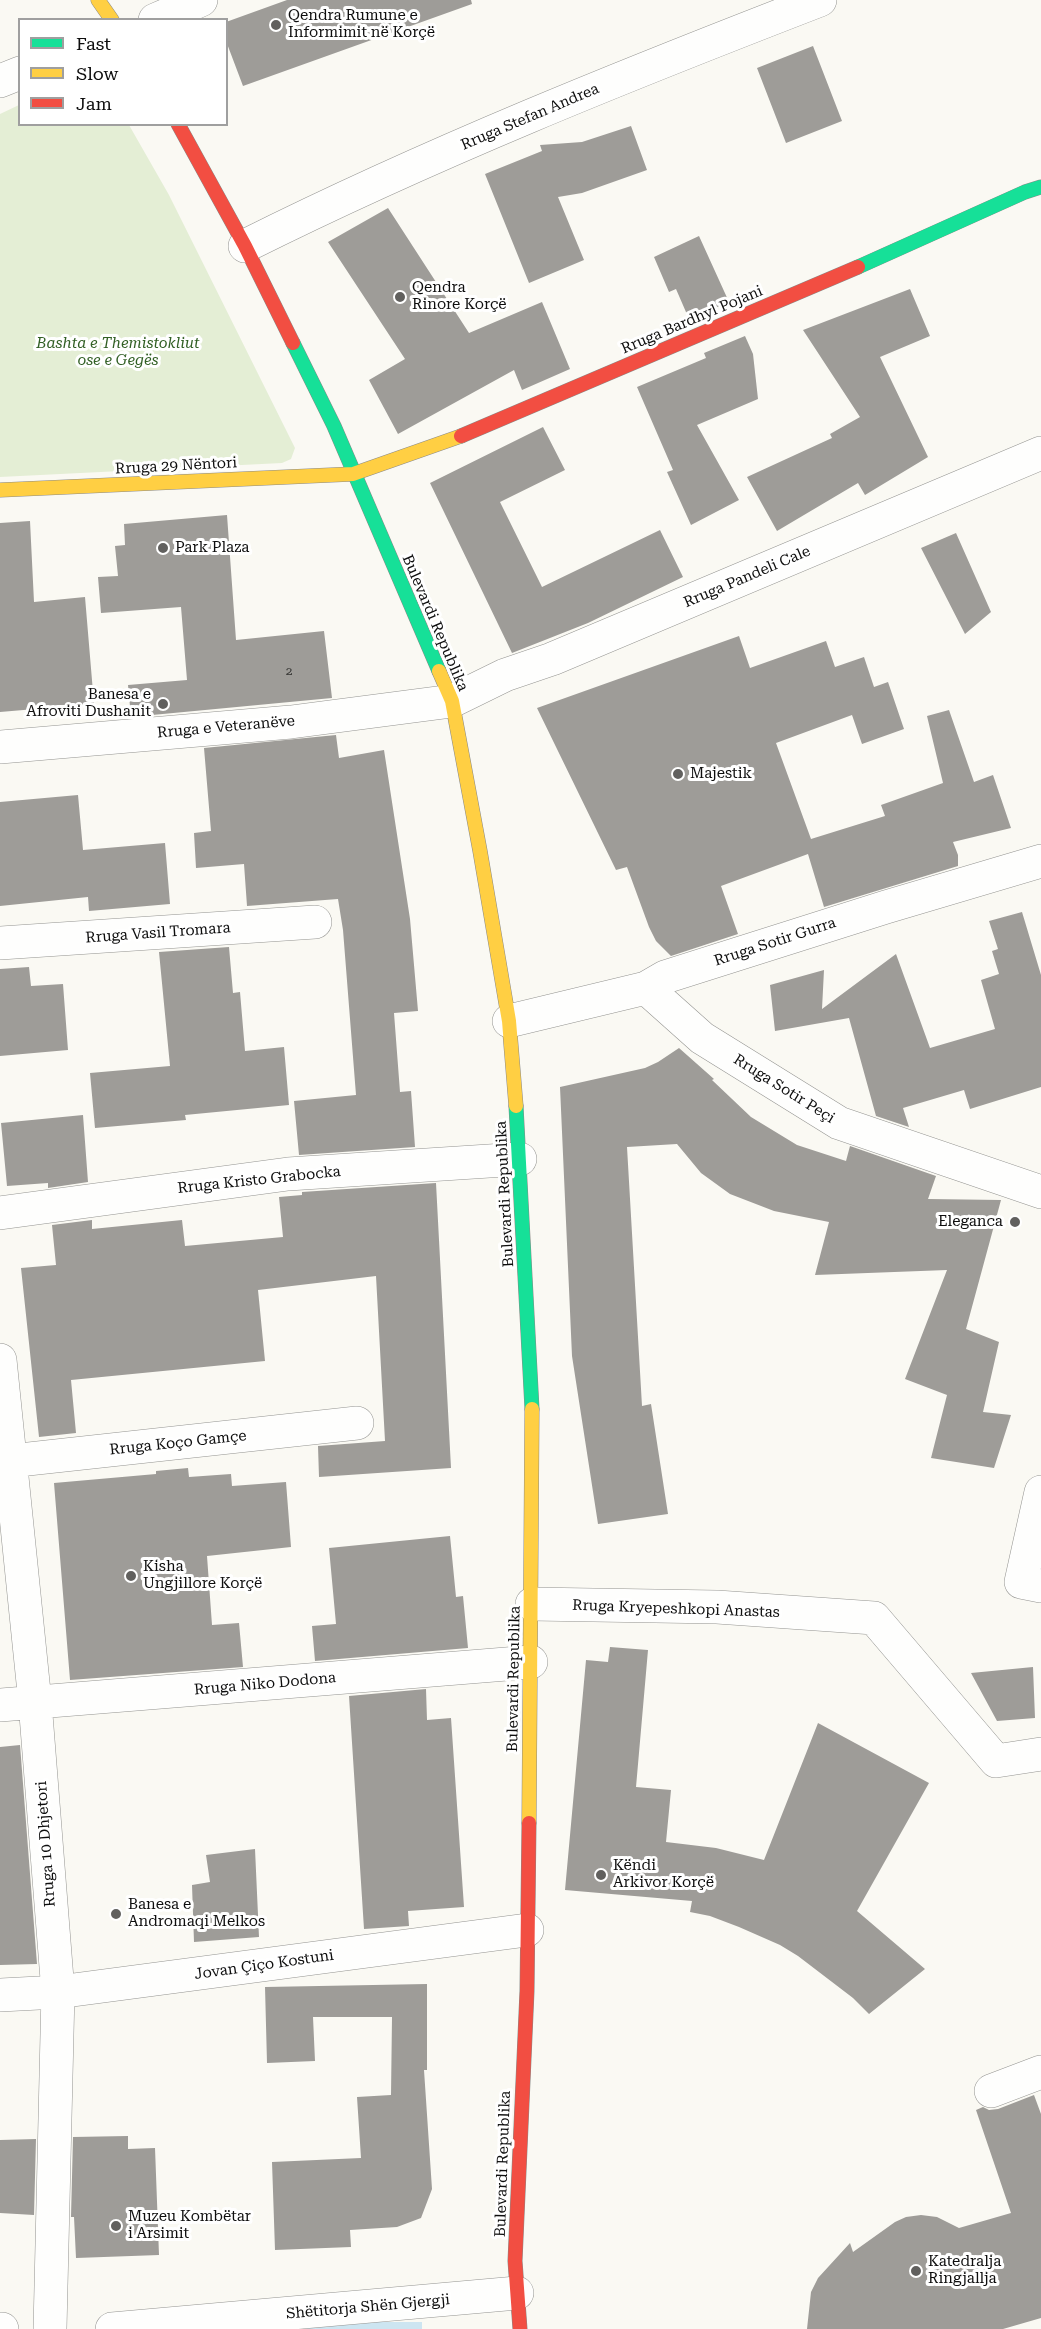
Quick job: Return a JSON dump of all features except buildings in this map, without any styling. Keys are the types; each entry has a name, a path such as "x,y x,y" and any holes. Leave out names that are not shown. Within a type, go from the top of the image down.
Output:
{"street":[{"path":"98,0 111,18"},
{"path":"159,18 201,0"},
{"name":"Rruga Stefan Andrea","path":"245,246 518,121 820,0"},
{"path":"0,81 18,74"},
{"name":"Bulevardi Republika","path":"179,126 245,246 334,426 452,700 509,1021 520,1159 532,1388 527,1991 515,2261 520,2329"},
{"name":"Rruga Bardhyl Pojani","path":"353,474 442,444 1041,187"},
{"name":"Rruga Pandeli Cale","path":"452,700 505,675 552,660 1041,453"},
{"name":"Rruga 29 Nëntori","path":"0,490 353,474"},
{"name":"Rruga e Veteranëve","path":"0,747 291,722 452,700"},
{"name":"Rruga Sotir Gurra","path":"509,1021 646,988 664,977 875,910 1041,861"},
{"name":"Rruga Vasil Tromara","path":"0,943 315,922"},
{"name":"Rruga Sotir Peçi","path":"646,988 702,1038 839,1123 1041,1192"},
{"name":"Rruga Kristo Grabocka","path":"0,1213 288,1174 520,1159"},
{"name":"Rruga 10 Dhjetori","path":"0,1360 6,1461 35,1702 58,1992 50,2329"},
{"name":"Rruga Koço Gamçe","path":"6,1461 357,1423"},
{"path":"1031,1584 1041,1492"},
{"name":"Rruga Kryepeshkopi Anastas","path":"532,1604 717,1606 874,1618 996,1761 1041,1754"},
{"name":"Rruga Niko Dodona","path":"0,1705 531,1662"},
{"name":"Jovan Çiço Kostuni","path":"0,1995 58,1992 527,1930"},
{"path":"991,2091 1041,2072"},
{"name":"Shëtitorja Shën Gjergji","path":"112,2329 517,2294"}],"green space":[{"name":"Bashta e Themistokliut ose e Gegës","path":"18,105 18,126 130,126 169,195 295,448 291,459 282,463 0,477 0,114"}],"water":[{"path":"279,2322 422,2322 422,2329 279,2329"}],"traffic: fast":[{"path":"858,267 1025,192 1041,187"},
{"path":"293,343 334,426 439,671"},
{"path":"516,1106 532,1409"}],"traffic: slow":[{"path":"98,0 111,18"},
{"path":"0,490 353,474 461,436"},
{"path":"439,671 452,701 480,851 509,1021 516,1106"},
{"path":"529,1823 532,1409"}],"traffic: jam":[{"path":"179,126 245,246 293,343"},
{"path":"461,436 858,267"},
{"path":"520,2329 515,2261 527,1991 529,1823"}],"place":[{"name":"Qendra Rumune e Informimit në Korçë","path":"276,25"},
{"name":"Qendra Rinore Korçë","path":"400,297"},
{"name":"Park Plaza","path":"163,548"},
{"name":"Banesa e Afroviti Dushanit","path":"163,704"},
{"name":"Majestik","path":"678,774"},
{"name":"Eleganca","path":"1015,1222"},
{"name":"Kisha Ungjillore Korçë","path":"131,1576"},
{"name":"Këndi Arkivor Korçë","path":"601,1875"},
{"name":"Banesa e Andromaqi Melkos","path":"116,1914"},
{"name":"Muzeu Kombëtar i Arsimit","path":"116,2226"},
{"name":"Katedralja Ringjallja","path":"916,2271"}]}
